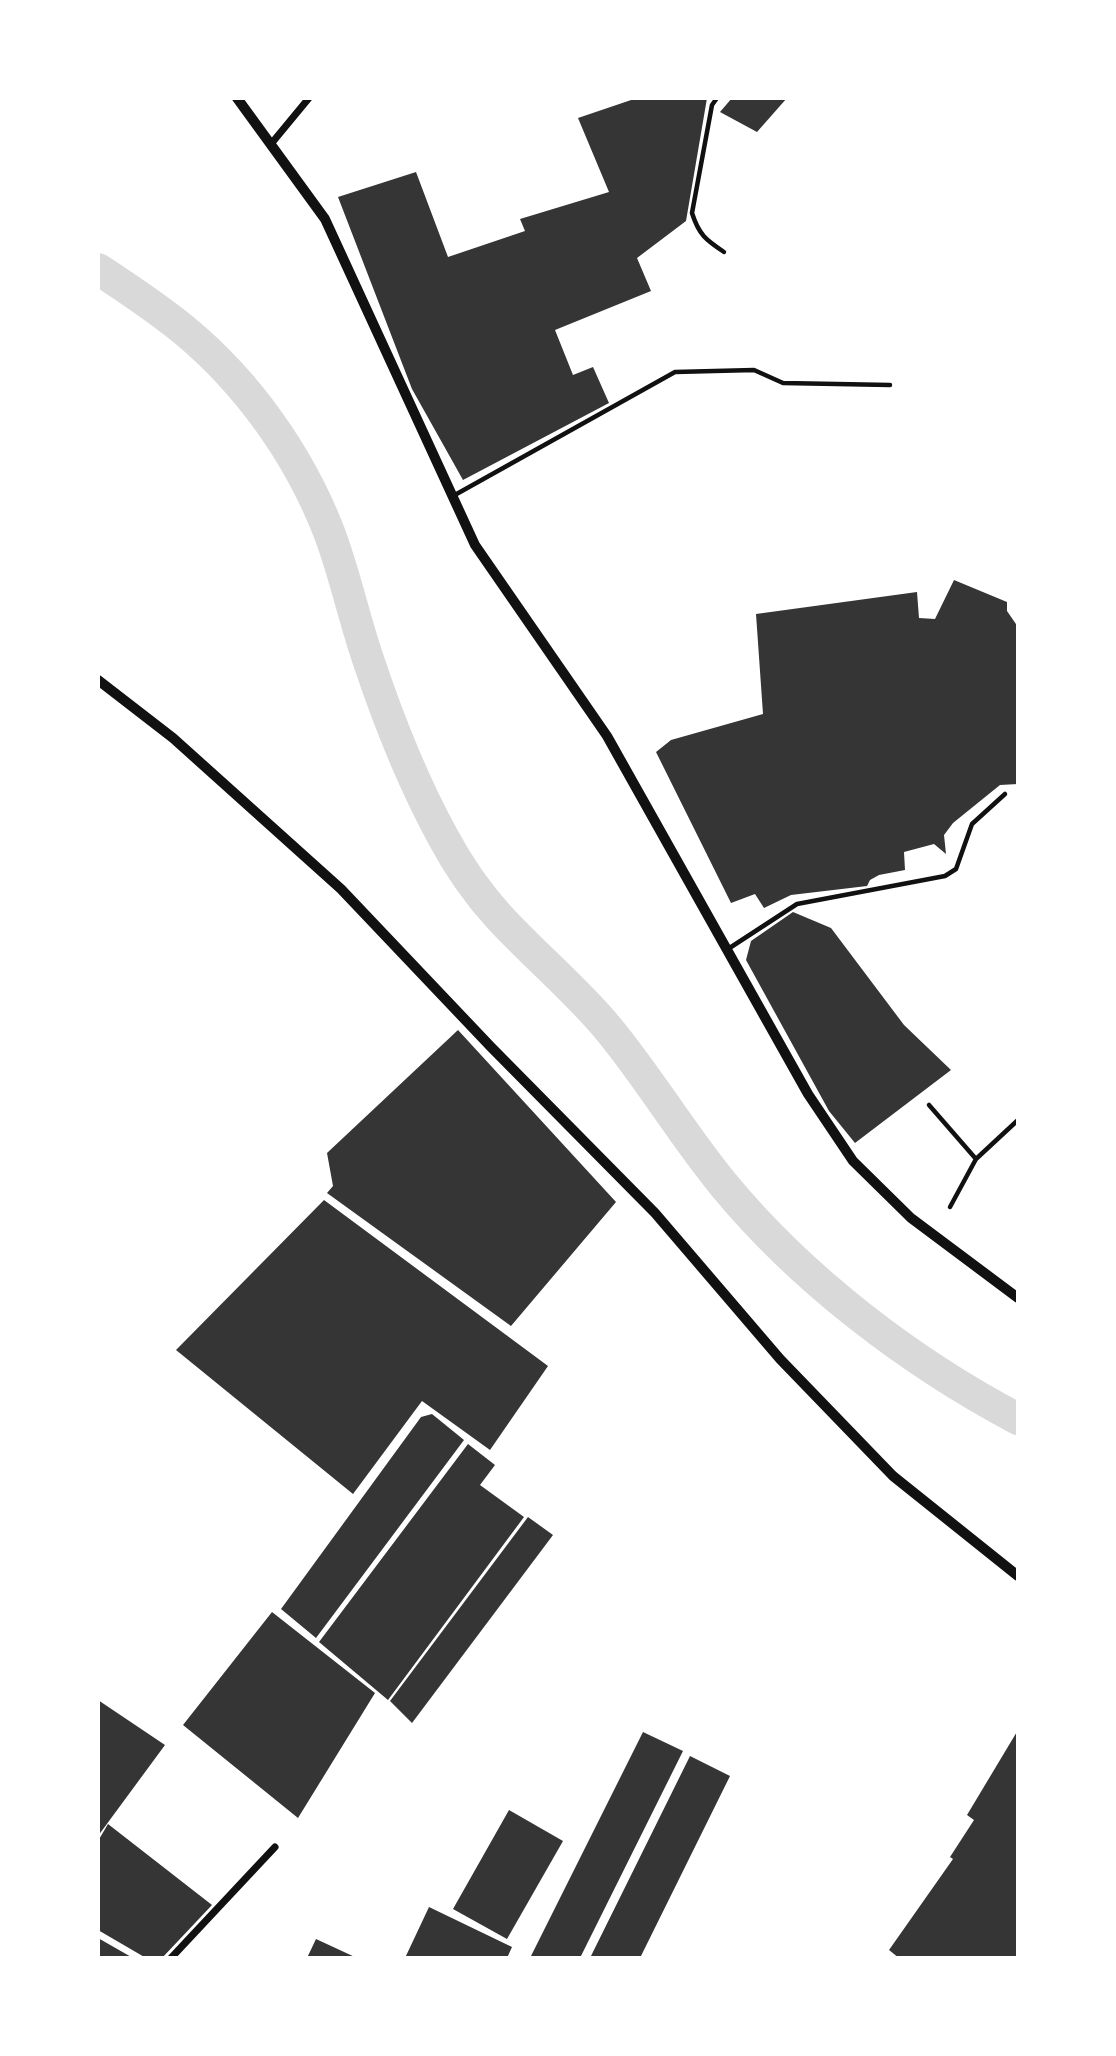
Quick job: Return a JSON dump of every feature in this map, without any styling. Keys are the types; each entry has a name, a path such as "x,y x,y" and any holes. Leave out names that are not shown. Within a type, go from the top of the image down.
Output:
{"street":[{"path":"237,98 325,219 475,545 607,736 808,1094 853,1161 911,1218 1018,1298"},
{"path":"271,144 309,98"},
{"path":"98,680 173,738 341,889 491,1047 655,1213 780,1359 893,1476 1018,1576"},
{"path":"171,1958 275,1847"}],"lane":[{"path":"717,98 712,105 692,213 697,229 705,239 724,252"},
{"path":"452,496 675,372 754,370 783,383 890,385"},
{"path":"727,949 797,904 945,876 956,869 972,824 1005,794"},
{"path":"929,1105 976,1159"},
{"path":"950,1207 976,1159 1018,1120"}],"building":[{"path":"637,98 707,98 686,221 637,258 651,291 555,330 573,375 593,367 609,403 463,480 412,389 338,197 416,172 448,257 525,231 520,219 609,192 578,118"},
{"path":"732,98 787,98 757,132 720,112"},
{"path":"954,580 1007,602 1007,611 1018,627 1018,784 1000,785 953,823 944,835 946,854 934,844 904,852 905,870 879,875 870,880 867,886 791,895 764,908 755,894 731,903 656,752 671,740 763,714 756,614 917,592 919,618 935,619"},
{"path":"793,912 831,928 904,1025 951,1070 855,1143 829,1111 746,960 751,941"},
{"path":"458,1030 616,1202 511,1326 327,1193 333,1186 327,1153"},
{"path":"324,1200 548,1366 490,1450 422,1401 353,1494 176,1350"},
{"path":"432,1414 464,1440 316,1638 281,1609 421,1417"},
{"path":"468,1444 495,1465 480,1485 524,1517 388,1700 319,1642"},
{"path":"528,1517 553,1535 412,1723 390,1701"},
{"path":"272,1612 375,1693 298,1818 183,1725"},
{"path":"98,1700 165,1745 98,1836"},
{"path":"1018,1730 1018,1958 899,1958 889,1950 953,1859 950,1857 974,1820 967,1815"},
{"path":"643,1732 683,1751 580,1958 530,1958"},
{"path":"690,1756 730,1776 640,1958 590,1958"},
{"path":"509,1810 563,1841 507,1939 453,1909"},
{"path":"108,1824 212,1905 162,1958 146,1958 98,1930 98,1841"},
{"path":"429,1907 512,1947 507,1958 405,1958"},
{"path":"98,1938 133,1958 98,1958"},
{"path":"316,1939 357,1958 307,1958"}],"waterway":[{"path":"98,269 163,314 207,351 250,397 287,448 303,475 329,532 377,684 412,773 449,847 483,898 606,1026 723,1184 787,1253 859,1316 898,1345 937,1372 1018,1419"}]}
